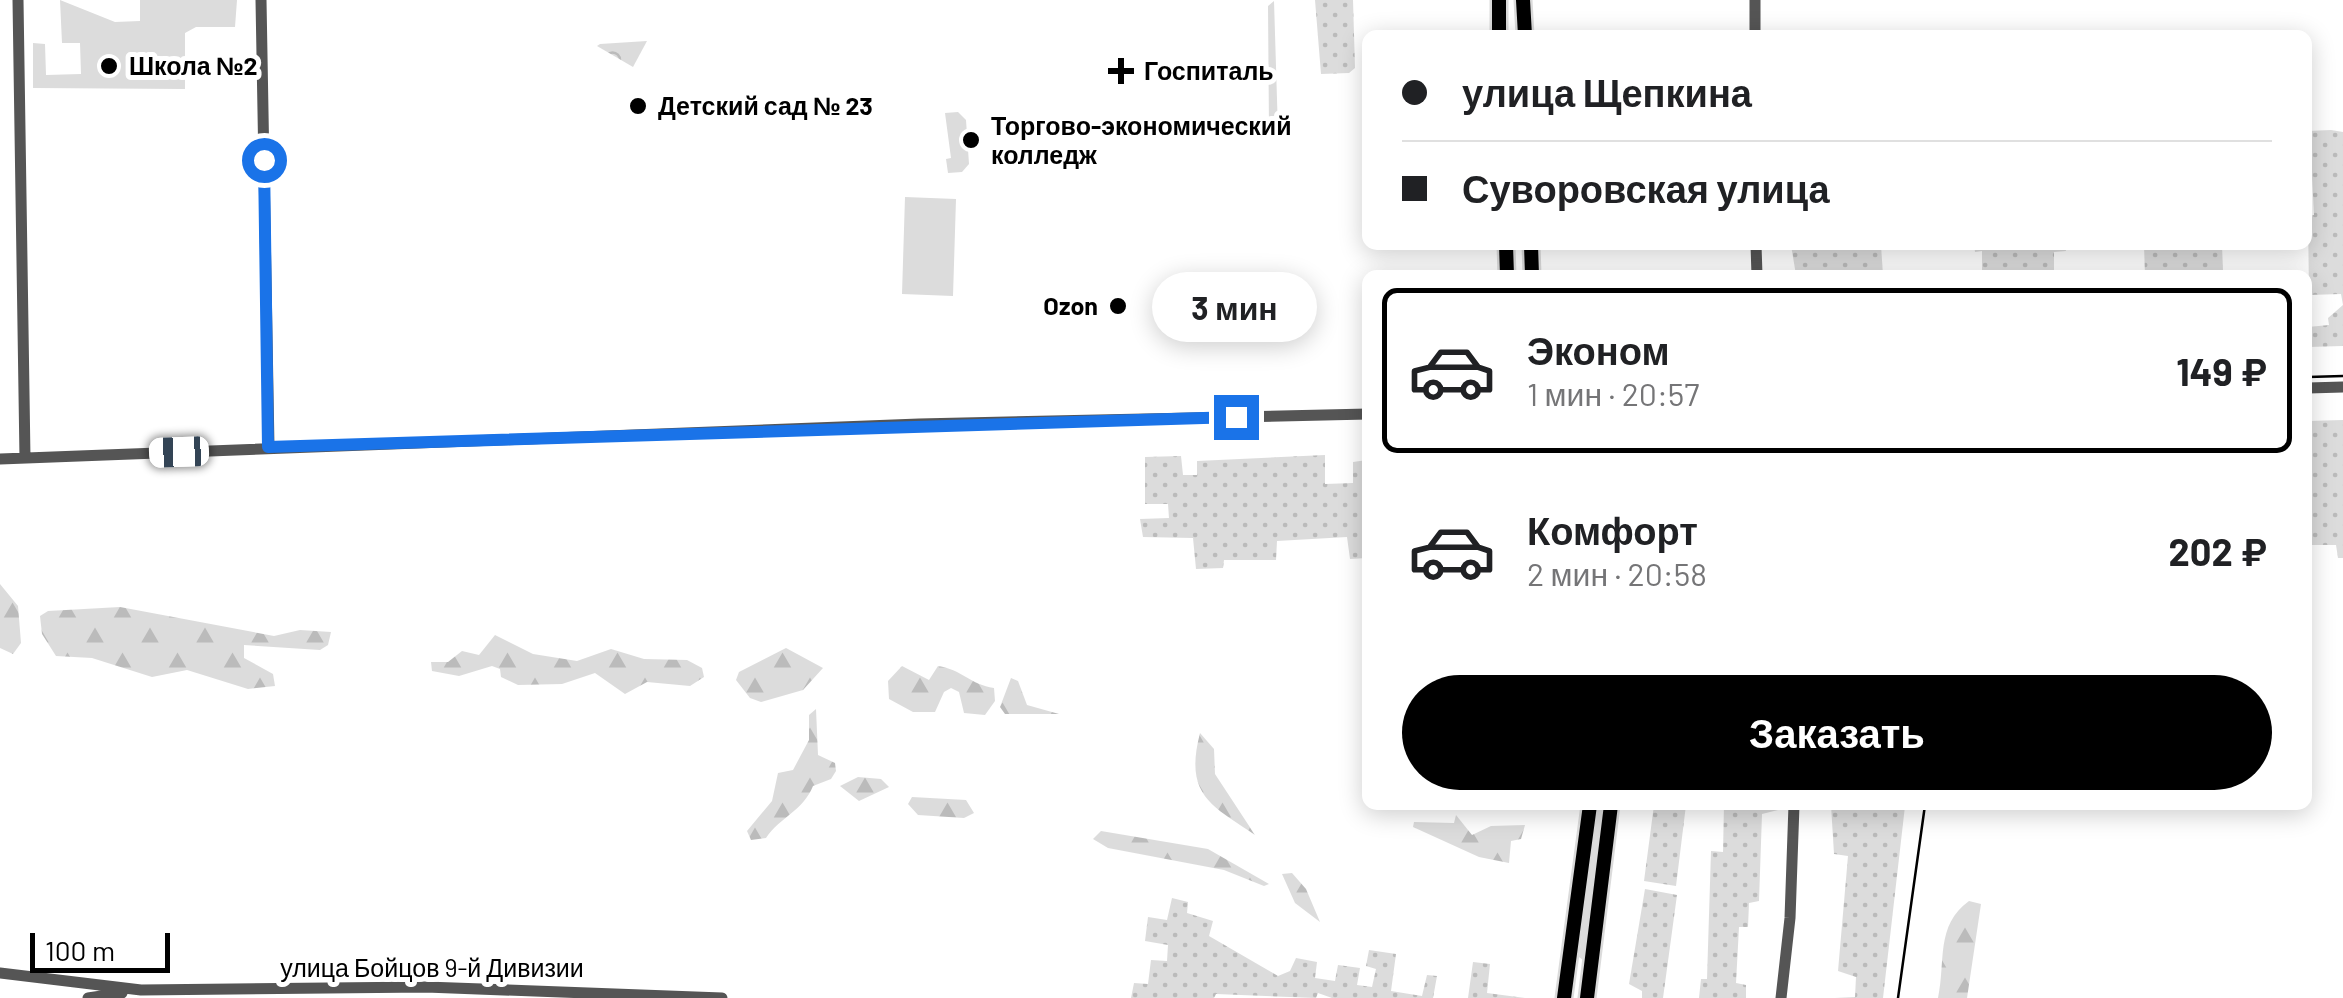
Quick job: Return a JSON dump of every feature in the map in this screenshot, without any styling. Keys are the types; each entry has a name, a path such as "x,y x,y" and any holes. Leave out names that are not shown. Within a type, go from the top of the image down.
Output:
{"main road":[{"path":"1498,0 1499,30"},
{"path":"1524,0 1524,30"},
{"path":"1564,998 1589,810"},
{"path":"1587,998 1610,810"}],"street":[{"path":"18,0 26,458"},
{"path":"262,0 268,447"},
{"path":"1755,30 1756,0"},
{"path":"2312,388 2343,388"},
{"path":"0,459 268,447 1362,414"},
{"path":"1781,998 1790,918 1794,810"},
{"name":"улица Бойцов 9-й Дивизии","path":"0,973 141,990 426,988 722,998"},
{"name":"улица Бойцов 9-й Дивизии","path":"88,998 141,990"}],"green space":[{"name":"Школа №2","path":"60,0 115,22 140,21 140,0 237,0 235,27 196,27 185,33 185,89 33,88 33,43 45,44 46,75 81,74 80,43 62,43"},
{"path":"1315,0 1353,0 1355,68 1349,73 1321,74"},
{"path":"1274,1 1278,132 1269,132 1268,6"},
{"path":"647,41 633,67 597,46 600,44"},
{"path":"958,112 966,120 969,164 962,172 948,173 946,159 951,158 945,113"},
{"path":"2312,131 2343,132 2343,305 2341,294 2312,295 2308,250 2312,250 2314,215"},
{"path":"905,197 956,199 953,296 902,294"},
{"path":"1792,250 1881,250 1883,270 1795,270"},
{"path":"1975,250 2066,251 2054,252 2054,270 1982,270 1982,251"},
{"path":"2144,250 2222,250 2223,270 2145,270"},
{"path":"2343,305 2343,346 2312,347 2312,327 2329,325 2328,318"},
{"path":"2343,420 2343,558 2338,558 2336,545 2312,545 2312,421"},
{"path":"1325,455 1325,484 1353,483 1353,462 1362,461 1362,558 1350,559 1347,537 1277,541 1276,560 1224,560 1223,568 1196,569 1193,538 1143,537 1140,519 1169,518 1168,504 1145,504 1145,457 1181,456 1183,475 1197,475 1197,461"},
{"path":"0,584 18,606 21,643 13,654 0,648"},
{"path":"120,607 274,636 300,630 331,632 328,645 320,650 244,645 244,658 273,674 275,686 248,689 187,670 152,677 92,658 56,656 42,634 40,616 48,611"},
{"path":"495,635 533,654 577,661 611,649 644,659 687,660 702,668 704,677 690,686 647,682 625,694 595,673 562,684 518,685 501,677 500,669 492,666 459,676 432,671 431,662 448,662 462,651 479,655"},
{"path":"786,648 823,668 803,690 761,702 750,698 736,680 739,672"},
{"path":"902,666 929,680 938,666 953,670 994,688 995,701 985,715 964,713 959,692 951,688 944,692 935,712 913,712 889,699 888,681"},
{"path":"1011,678 1018,681 1027,705 1059,714 1005,714 1000,707"},
{"path":"816,709 818,755 835,763 836,771 831,779 813,786 803,802 766,838 751,840 747,831 772,801 778,773 793,770 809,740 809,715"},
{"path":"1200,733 1214,749 1215,774 1255,835 1214,806 1199,785 1196,754"},
{"path":"858,777 881,779 889,787 859,801 840,786"},
{"path":"912,797 966,800 974,813 964,818 918,815 908,804"},
{"path":"1596,810 1603,810 1583,960 1579,957"},
{"path":"1653,810 1685,810 1676,886 1644,881"},
{"path":"1724,810 1778,810 1762,814 1759,901 1749,903 1748,927 1739,927 1736,983 1746,985 1746,998 1699,998 1701,979 1707,979 1711,851 1723,852"},
{"path":"1831,810 1905,810 1883,998 1835,998 1855,997 1856,977 1838,971 1848,856 1834,854"},
{"path":"1456,815 1472,835 1491,826 1525,825 1521,839 1511,841 1509,863 1479,857 1413,827 1414,822 1454,823"},
{"path":"1101,831 1208,849 1269,884 1264,886 1224,870 1108,848 1093,839"},
{"path":"1292,873 1306,889 1320,922 1295,903 1282,874"},
{"path":"1645,889 1677,895 1663,998 1642,998 1642,991 1629,984"},
{"path":"1172,898 1188,902 1187,913 1213,921 1209,936 1278,976 1290,971 1296,958 1317,962 1315,978 1335,981 1338,965 1360,968 1357,985 1372,987 1376,969 1366,966 1369,950 1396,954 1391,991 1422,996 1427,975 1437,976 1433,998 1332,998 1318,993 1316,998 1216,994 1214,998 1131,998 1134,983 1148,984 1151,960 1167,961 1168,945 1145,941 1148,917 1167,920"},
{"path":"1969,901 1981,904 1967,998 1938,998 1946,933 1958,911"},
{"path":"1473,962 1490,964 1487,993 1525,998 1468,998"}],"tram line":[{"path":"2312,377 2343,376"},
{"path":"1898,998 1924,810"}],"place":[{"name":"Школа №2","path":"109,66"},
{"name":"Госпиталь","path":"1121,71"},
{"name":"Детский сад № 23","path":"638,106"},
{"name":"Торгово-экономический колледж","path":"971,140"},
{"name":"Ozon","path":"1118,306"}],"route":[{"path":"264,160 268,447 1236,417"}]}
